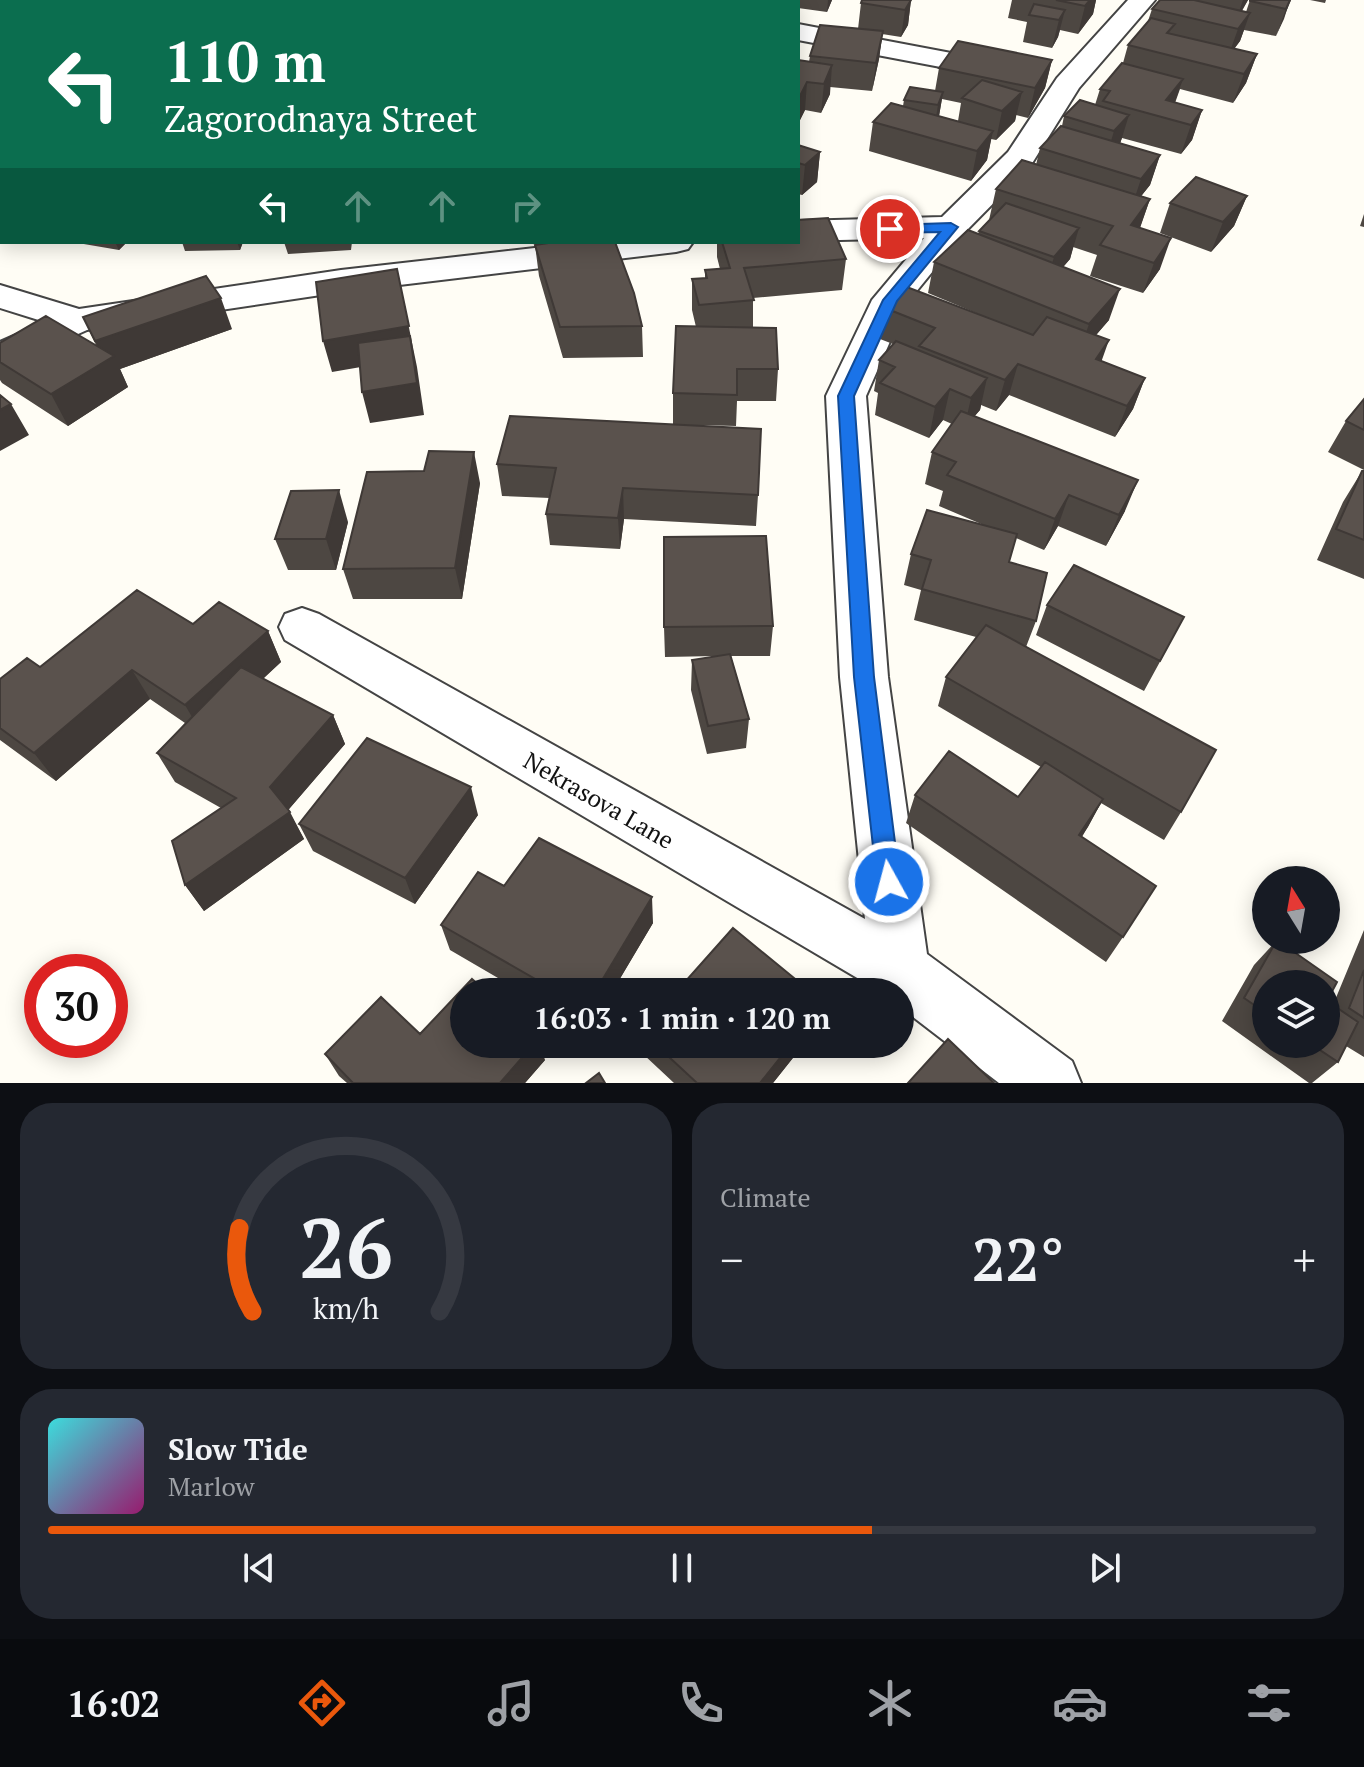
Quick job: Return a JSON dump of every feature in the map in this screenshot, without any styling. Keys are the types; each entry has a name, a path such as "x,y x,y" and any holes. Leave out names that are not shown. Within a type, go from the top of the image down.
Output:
{"street":[{"path":"900,970 864,677 846,396 890,300 951,227 1020,158 1043,79 1142,0"},
{"path":"800,32 1043,79"},
{"path":"800,231 951,227"},
{"path":"0,357 78,320 341,281 659,244"},
{"path":"0,296 78,320"},
{"name":"Nekrasova Lane","path":"302,627 689,852 900,970 1050,1083"}],"building":[{"path":"862,0 911,0 905,10 861,3"},
{"path":"1056,0 1090,0 1085,6"},
{"path":"1160,0 1194,0 1250,13 1238,29 1152,9"},
{"path":"1250,0 1290,0 1286,9"},
{"path":"1034,4 1065,10 1059,20 1029,15"},
{"path":"1151,18 1175,24 1167,33 1257,54 1244,74 1128,45"},
{"path":"820,25 883,31 876,63 810,56"},
{"path":"958,41 1052,60 1035,88 939,68"},
{"path":"800,60 832,65 824,84 807,82 800,96"},
{"path":"1122,63 1183,79 1166,100 1202,110 1191,125 1103,101 1110,91 1100,89"},
{"path":"982,80 1022,92 1002,111 962,98"},
{"path":"910,87 943,92 938,105 904,100"},
{"path":"1080,100 1129,115 1114,131 1064,116"},
{"path":"891,103 993,131 977,151 873,122"},
{"path":"1061,126 1160,155 1141,179 1040,148"},
{"path":"800,146 820,152 805,165 800,164"},
{"path":"1022,160 1150,199 1131,225 1171,238 1154,263 1100,245 1113,226 996,189"},
{"path":"1196,177 1247,196 1223,222 1170,203"},
{"path":"1006,203 1079,228 1054,257 979,231"},
{"path":"828,218 846,259 744,268 754,300 699,305 692,279 707,278 705,270 730,268 723,244 800,244 800,220"},
{"path":"968,230 1120,289 1089,324 934,262"},
{"path":"616,244 634,293 642,326 560,327 535,245"},
{"path":"397,269 409,326 323,341 316,282"},
{"path":"206,276 221,298 95,341 83,317"},
{"path":"904,286 1033,335 1047,317 1109,340 1096,359 1145,378 1127,406 1018,364 1005,380 919,346 935,328 885,308"},
{"path":"46,316 114,356 51,394 0,362 0,343"},
{"path":"676,326 776,328 778,369 737,369 737,395 673,393"},
{"path":"410,336 417,383 362,392 358,343"},
{"path":"896,341 987,378 971,398 950,389 935,407 880,383 895,367 879,360"},
{"path":"0,395 11,404 0,410"},
{"path":"1364,399 1364,430 1346,421"},
{"path":"961,411 1138,480 1119,515 1069,495 1055,519 947,475 956,462 932,452"},
{"path":"510,416 761,429 758,495 623,488 618,518 546,514 556,468 497,464"},
{"path":"429,451 474,452 455,568 343,569 367,472 424,471"},
{"path":"1364,471 1364,540 1336,529"},
{"path":"339,490 326,539 275,539 291,491"},
{"path":"927,510 1017,534 1009,562 1047,573 1036,621 922,589 931,560 911,554"},
{"path":"766,536 773,626 664,627 664,537"},
{"path":"1074,565 1184,617 1160,661 1047,605"},
{"path":"137,590 193,624 219,602 268,631 185,705 132,670 34,753 0,728 0,679 27,658 40,667"},
{"path":"986,625 1216,750 1181,812 946,677"},
{"path":"730,654 749,719 708,726 692,660"},
{"path":"241,667 333,715 270,787 290,812 185,885 172,841 236,798 157,753"},
{"path":"367,738 471,787 405,878 299,824"},
{"path":"949,751 1018,797 1045,762 1103,799 1079,835 1156,886 1123,937 915,795"},
{"path":"539,838 652,897 603,978 534,978 441,925 478,872 504,886"},
{"path":"733,928 794,978 688,978"},
{"path":"1269,954 1297,954 1320,970 1260,970"},
{"path":"1364,970 1364,1018 1349,1008"},
{"path":"1252,984 1252,1003 1244,998"},
{"path":"381,997 420,1034 450,1002 450,1058 522,1058 500,1083 353,1083 325,1054"},
{"path":"1340,1010 1358,1022 1340,1058"},
{"path":"948,1039 994,1083 908,1083"},
{"path":"670,1058 780,1058 760,1083 697,1083"},
{"path":"599,1073 605,1083 586,1083"}],"route":[{"path":"889,882 864,677 846,396 890,300 951,227 890,229"}]}
